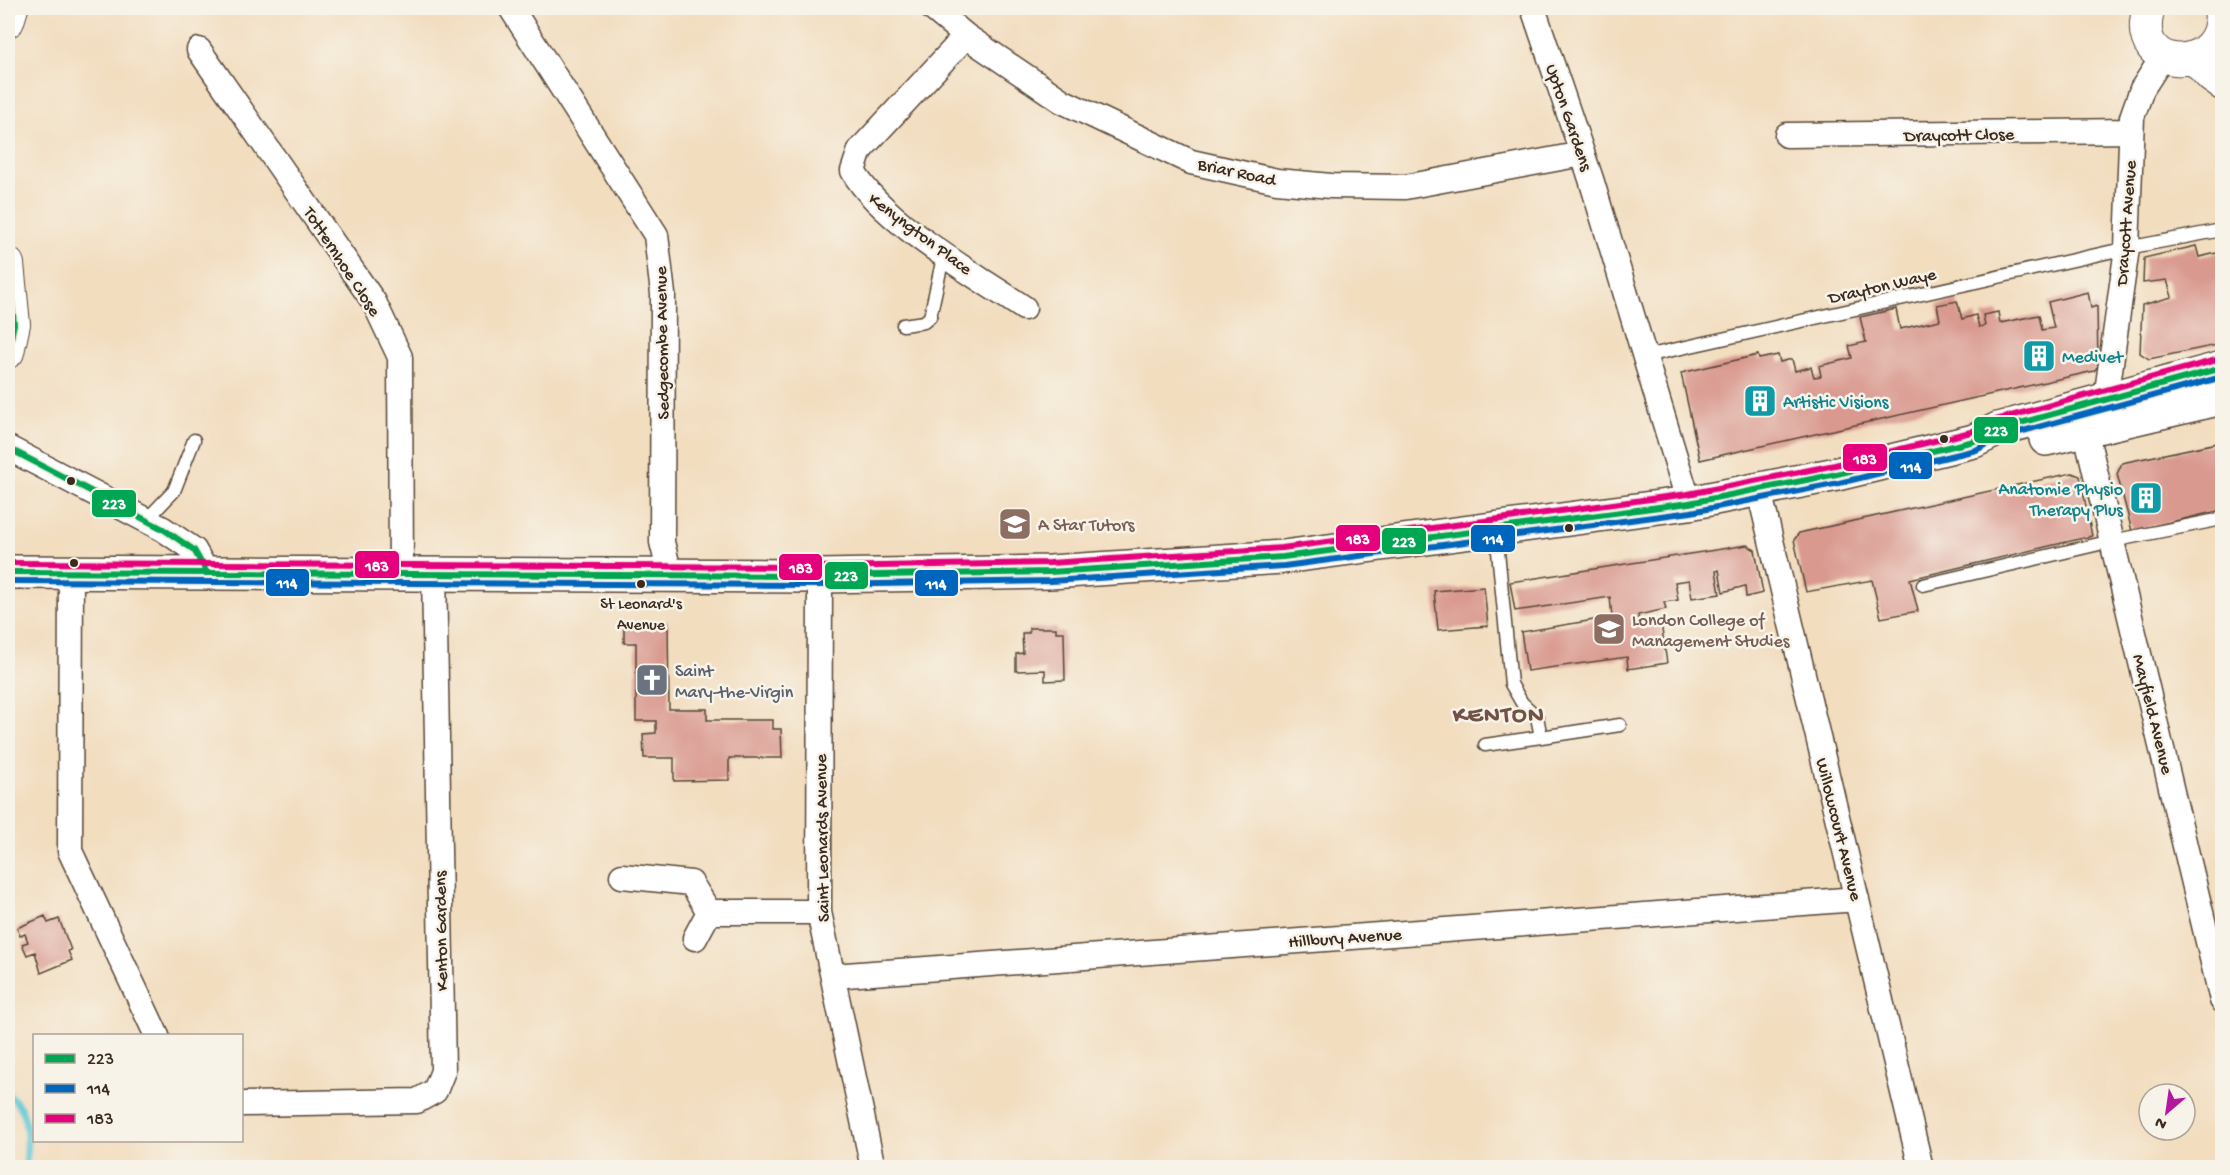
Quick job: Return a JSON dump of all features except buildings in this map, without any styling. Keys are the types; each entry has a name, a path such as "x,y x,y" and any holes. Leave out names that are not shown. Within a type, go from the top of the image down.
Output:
{"main road":[{"path":"8,572 434,572 820,576 1050,572 1283,557 1689,503 1759,490 1974,441 1998,429 2223,368"},
{"path":"1974,441 2003,450 2223,398"}],"street":[{"path":"8,21 12,8"},
{"name":"Sedgecombe Avenue","path":"511,8 656,235 663,294 662,542 670,575"},
{"name":"Briar Road","path":"932,8 966,36 1062,101 1191,162 1277,181 1331,186 1405,187 1582,154"},
{"name":"Upton Gardens","path":"1533,8 1646,356 1689,503"},
{"path":"2149,8 2146,19 2148,39 2164,55 2185,61 2210,51 2221,27"},
{"name":"Kenyngton Place","path":"966,36 860,150 853,171 862,187 886,211 1024,308"},
{"name":"Totternhoe Close","path":"199,50 374,302 400,357 401,573"},
{"name":"Draycott Avenue","path":"2106,399 2127,248 2131,131 2135,103 2164,55"},
{"path":"2195,58 2212,77 2223,84"},
{"name":"Draycott Close","path":"1787,135 2131,131"},
{"path":"8,264 14,324 8,352"},
{"name":"Mayfield Avenue","path":"2085,429 2223,999"},
{"path":"8,448 149,522 194,550 207,573"},
{"name":"Willowcourt Avenue","path":"1759,490 1921,1167"},
{"path":"71,572 70,851 157,1034"},
{"name":"Kenton Gardens","path":"243,1104 417,1101 435,1091 443,1071 434,572"},
{"name":"Saint Leonards Avenue","path":"820,576 819,912 873,1167"},
{"path":"622,876 691,883 709,912"},
{"name":"Hillbury Avenue","path":"833,976 1857,899"},
{"path":"709,912 819,912"},
{"path":"695,938 709,912"}],"lane":[{"name":"Drayton Waye","path":"1646,356 2127,248 2142,248 2223,230"},
{"path":"903,325 924,322 930,317 944,253"},
{"path":"149,522 153,513 174,491 194,440"},
{"path":"1923,585 2112,541 2223,519"},
{"path":"1495,530 1511,684 1522,703 1537,717 1541,737"},
{"path":"1485,745 1620,725"}],"waterway":[{"path":"8,1094 16,1101 25,1118 26,1168"}],"transit line":[{"name":"223","path":"8,264 14,324 8,352"},
{"name":"183","path":"8,563 820,567 1050,563 1282,548 1688,494 1835,465 1971,432 1996,420 2220,359"},
{"name":"223","path":"8,572 820,576 1050,572 1283,557 1689,503 1837,474 1974,441 1998,429 2222,368"},
{"name":"114","path":"8,581 820,585 1051,581 1284,566 1691,512 1839,483 1976,450 2001,437 2222,377"},
{"name":"223","path":"8,448 163,529 194,550 207,573"}],"place":[{"name":"Medivet","path":"2039,356"},
{"name":"Artistic Visions","path":"1760,401"},
{"name":"Anatomie Physio Therapy Plus","path":"2146,498"},
{"name":"A Star Tutors","path":"1015,524"},
{"name":"St Leonard's Avenue","path":"641,584"},
{"name":"London College of Management Studies","path":"1609,629"},
{"name":"Saint Mary-the-Virgin","path":"652,680"}],"district":[{"name":"KENTON","path":"1499,713"}]}
